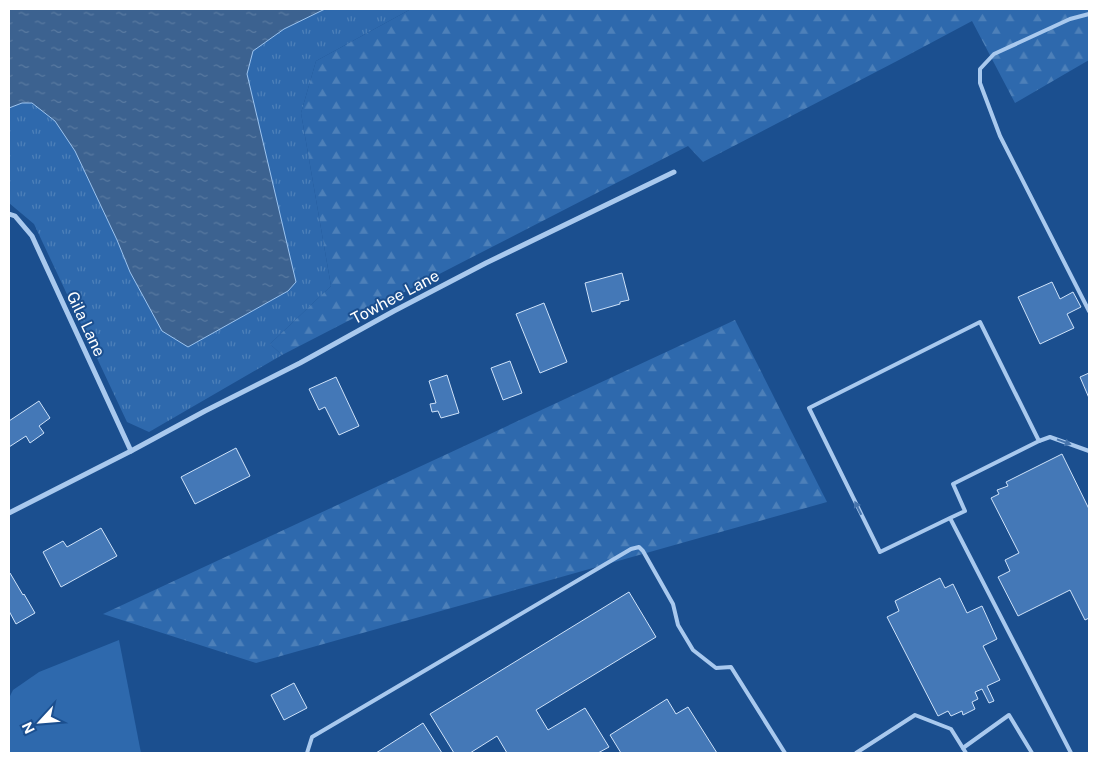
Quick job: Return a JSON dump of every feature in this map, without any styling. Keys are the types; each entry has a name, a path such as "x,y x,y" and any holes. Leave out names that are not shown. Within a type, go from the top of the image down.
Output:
{"street":[{"name":"Towhee Lane","path":"9,513 131,452 444,285 674,172"},
{"name":"Gila Lane","path":"9,214 15,216 32,236 131,452"}],"lane":[{"path":"1089,14 1070,19 994,54 980,69 980,83 1000,136 1089,311"},
{"path":"1039,442 980,322 809,408 880,552 965,511 953,484 1039,442 1050,437 1089,451"},
{"path":"950,518 1071,753"},
{"path":"307,753 312,736 631,549 639,547 673,604 678,625 692,650 716,668 731,667 785,753"},
{"path":"856,753 915,715 951,729 966,753"},
{"path":"963,748 1008,715 1032,753"}],"green space":[{"path":"325,9 411,9 316,61 301,113 331,286 270,344 282,355 149,432 127,422 34,224 9,203 9,108 22,103 32,103 55,121 75,151 130,272 188,347 288,291 295,282 247,74 253,51 284,29"},
{"path":"411,9 1089,9 1089,60 1015,103 972,21 703,162 688,146 282,355 270,344 331,286 301,113 316,61"},
{"path":"735,320 827,502 256,663 103,614"},
{"path":"119,640 141,753 9,753 9,698 13,690 39,672"}],"water":[{"path":"9,9 325,9 284,29 253,51 247,74 296,282 288,291 188,347 162,331 130,272 75,151 55,121 32,103 22,103 9,108"}],"building":[{"path":"622,273 629,300 592,312 585,283"},
{"path":"1052,282 1060,299 1073,292 1081,307 1067,314 1074,328 1040,344 1018,297"},
{"path":"544,303 567,362 540,373 516,314"},
{"path":"510,361 522,393 503,400 491,368"},
{"path":"1089,373 1089,398 1080,377"},
{"path":"447,375 459,413 441,418 438,411 432,412 430,404 436,403 429,381"},
{"path":"336,377 359,426 339,435 325,407 319,410 309,389"},
{"path":"39,401 50,418 39,426 44,433 30,443 26,436 9,447 9,421"},
{"path":"236,448 250,476 195,504 181,477"},
{"path":"1062,454 1089,509 1089,618 1085,620 1070,590 1018,616 998,577 1010,571 1005,560 1019,553 991,498 999,494 997,490 1008,486 1006,482"},
{"path":"101,528 117,556 61,587 43,552 63,541 67,547"},
{"path":"10,573 35,613 16,624 9,611"},
{"path":"940,578 945,588 953,584 967,613 982,606 997,639 983,646 1000,680 987,686 994,701 989,703 982,689 975,692 978,699 972,702 975,709 963,715 962,711 951,716 948,711 938,716 887,617 899,611 895,601"},
{"path":"629,592 656,637 536,710 548,730 585,708 609,747 598,753 507,753 497,736 470,753 454,753 430,714"},
{"path":"294,683 307,708 284,720 271,695"},
{"path":"667,699 676,714 688,707 717,753 621,753 610,735"},
{"path":"423,723 442,753 376,753"}]}
